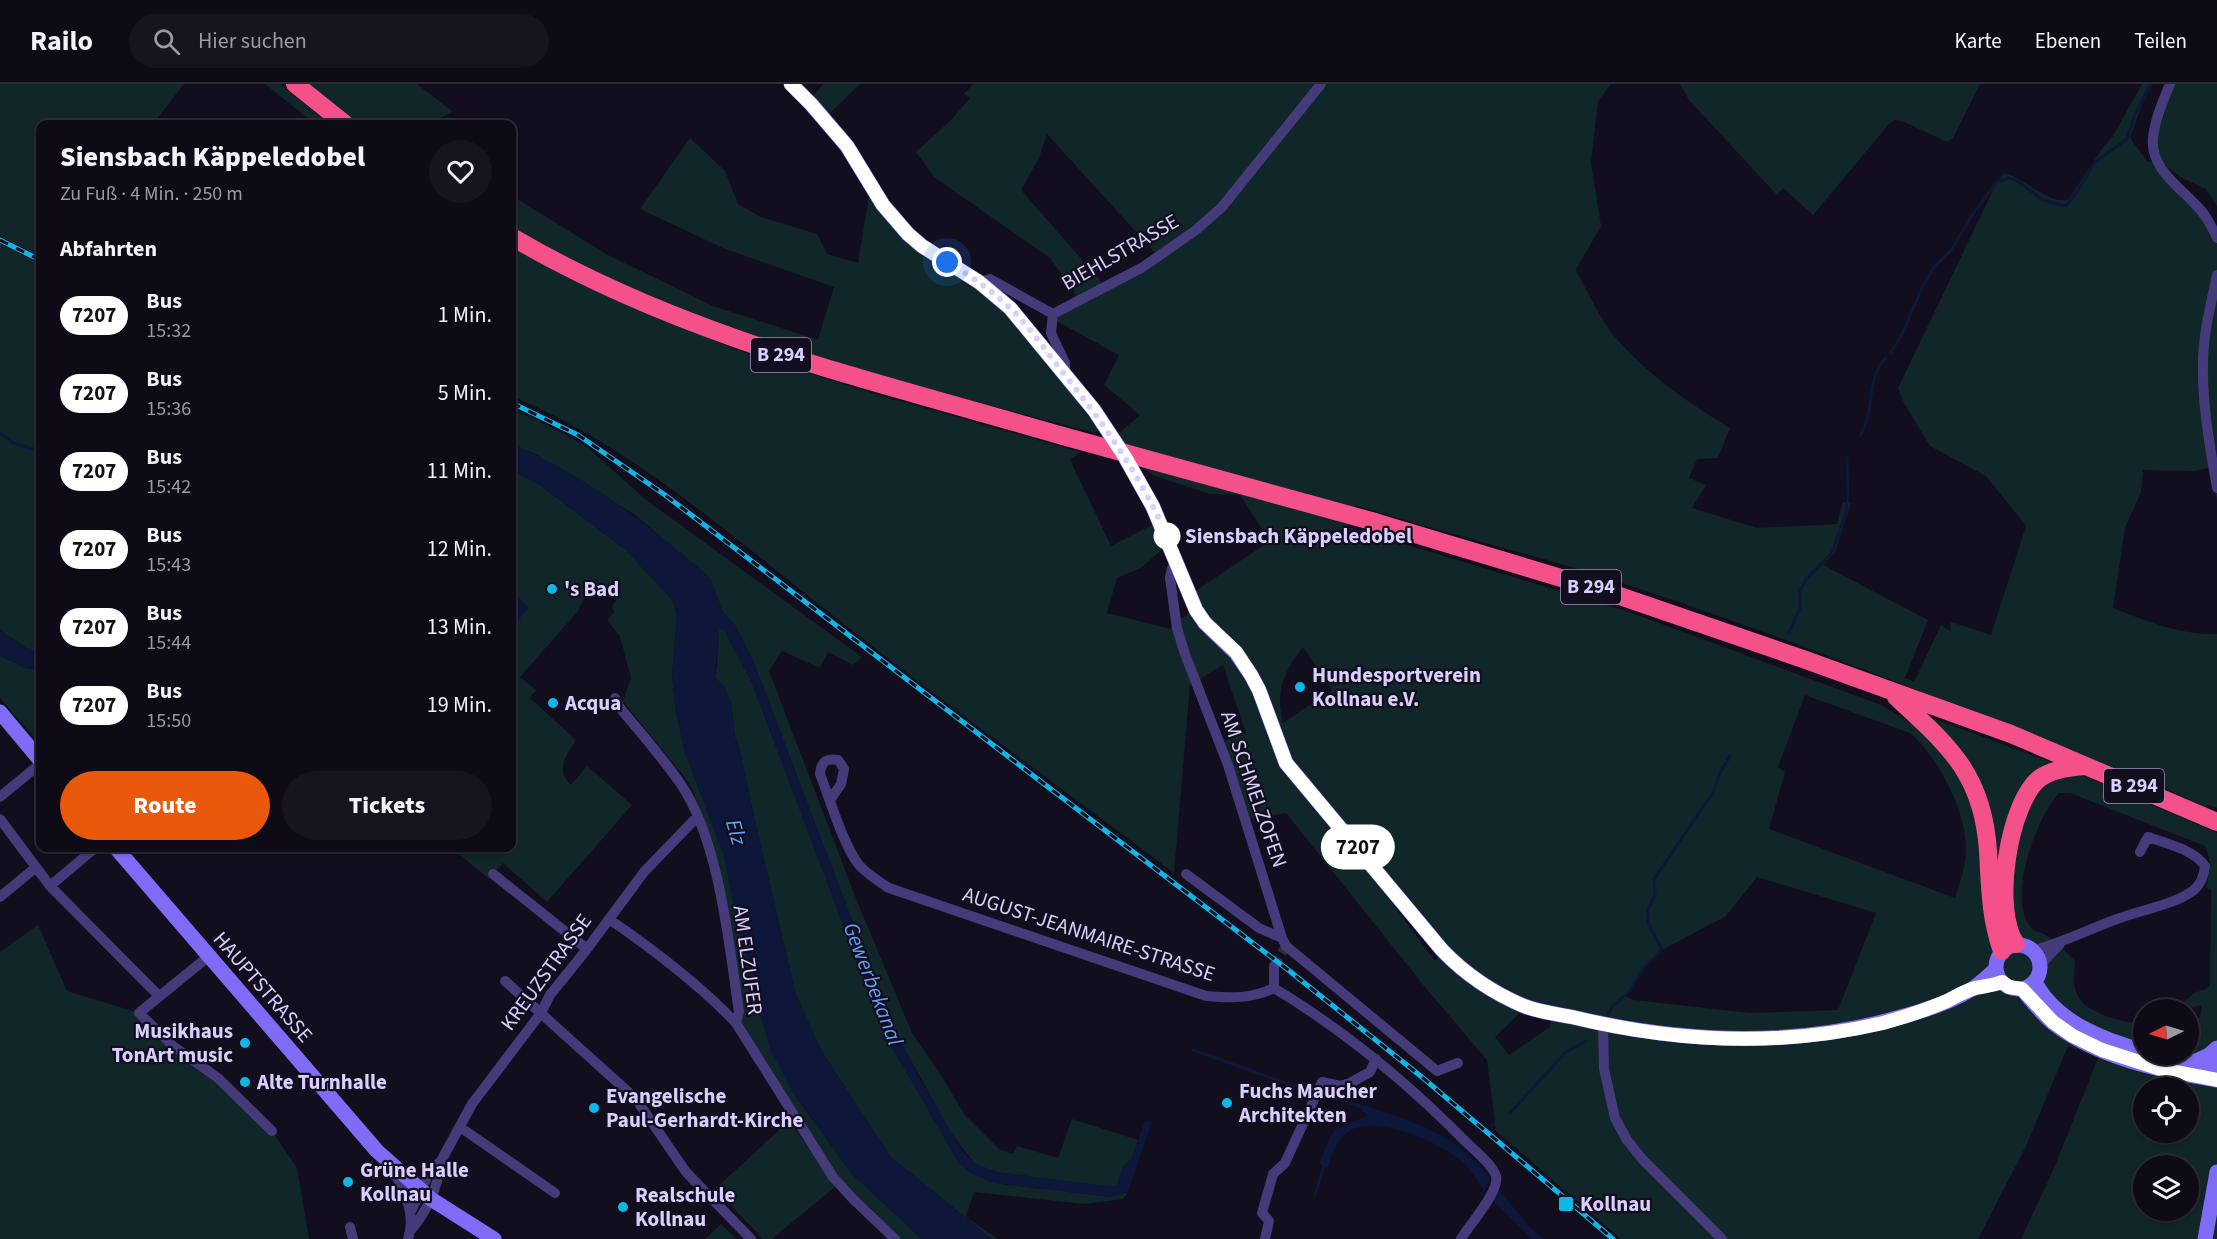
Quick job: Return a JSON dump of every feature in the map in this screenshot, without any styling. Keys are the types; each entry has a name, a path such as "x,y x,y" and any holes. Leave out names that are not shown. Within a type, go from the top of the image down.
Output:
{"highway":[{"path":"295,84 340,120"},
{"name":"B 294","path":"516,239 617,290 711,331 894,389 1375,522 1621,596 2011,734 2211,819"},
{"path":"1888,690 1935,732 1950,749 1966,771 1976,791 1984,817 1992,914 2009,948"},
{"path":"2009,948 2013,939 2006,915 2005,867 2007,852 2027,794 2034,784 2049,773 2085,766"}],"street":[{"path":"791,84 847,146 883,205 908,234 922,246 979,282 1010,308 1094,410 1125,457 1153,507 1178,561 1196,610 1205,623 1236,652 1259,690 1286,763 1442,950 1472,977 1526,1007 1603,1024 1701,1037 1756,1040 1810,1035 1882,1023 1924,1010 1999,976"},
{"name":"BIEHLSTRASSE","path":"1053,314 1143,267 1196,230 1222,207 1322,84"},
{"path":"2170,84 2156,122 2153,139 2157,160 2172,184 2194,203 2209,221 2217,238"},
{"path":"2217,275 2206,333 2203,396 2217,488"},
{"name":"BIEHLSTRASSE","path":"979,282 990,279 1053,314"},
{"name":"BIEHLSTRASSE","path":"1053,314 1051,333 1065,363 1065,375"},
{"name":"AM SCHMELZOFEN","path":"1178,561 1172,568 1170,588 1177,628 1228,765 1286,946 1437,1071 1458,1063"},
{"name":"AM ELZUFER","path":"615,698 620,708 681,783 709,846 740,1012 736,1023 833,1177 896,1239"},
{"path":"0,712 36,757"},
{"path":"1,793 36,765"},
{"name":"AUGUST-JEANMAIRE-STRASSE","path":"830,800 857,863 889,888 1206,996 1242,998 1261,994 1274,988"},
{"name":"KREUZSTRASSE","path":"426,1194 430,1171 441,1161 472,1104 541,1013 550,995 644,872 698,817"},
{"path":"0,819 50,886 159,996"},
{"path":"2038,957 2117,919 2182,897 2194,890 2204,875 2205,866 2200,859 2148,837 2140,852"},
{"path":"50,886 90,852"},
{"name":"HAUPTSTRASSE","path":"119,852 389,1162 426,1194 494,1239"},
{"path":"0,897 35,868"},
{"path":"493,874 587,949"},
{"name":"AM SCHMELZOFEN","path":"1186,874 1259,928 1282,938"},
{"path":"609,919 660,954 717,1003 736,1023"},
{"path":"2028,986 2041,970 2038,957 2028,946 2009,948 1998,958 1999,976 2009,987 2028,986 2039,990 2058,1010 2077,1025 2110,1041 2133,1048"},
{"path":"208,956 139,1013 173,1046 218,1078 272,1131"},
{"path":"1274,966 1274,988 1311,1011 1376,1059 1442,1117 1496,1175 1496,1185 1490,1197 1461,1239"},
{"path":"505,981 636,1099 686,1172 751,1239"},
{"path":"2028,986 2053,1022 2073,1036 2151,1066 2217,1080"},
{"path":"1603,1024 1604,1069 1615,1118 1627,1140 1643,1160 1722,1239"},
{"path":"2199,1060 2217,1048"},
{"path":"1265,1239 1269,1221 1262,1213 1273,1174 1285,1163 1322,1082 1341,1086 1350,1083 1370,1072 1376,1059"},
{"path":"2199,1062 2217,1065"},
{"path":"460,1127 555,1192"},
{"path":"389,1162 411,1211 410,1234"},
{"path":"2205,1239 2217,1172"},
{"path":"411,1211 426,1194"},
{"path":"410,1234 422,1216 426,1194"},
{"path":"350,1227 353,1239"}],"green space":[{"path":"0,84 184,84 156,120 36,120 36,254 0,236"},
{"path":"265,84 280,84 324,120 310,120"},
{"path":"307,84 417,84 453,112 436,120 353,120"},
{"path":"823,84 860,84 829,114 811,99"},
{"path":"973,84 1611,84 1598,101 1591,163 1601,226 1576,270 1604,322 1628,351 1669,387 1730,428 1718,458 1697,459 1689,478 1706,485 1692,508 1757,528 1837,524 1843,502 1851,503 1835,552 1823,565 1928,620 1905,678 1914,682 1941,625 1950,631 1951,622 1991,635 2026,526 1986,476 1930,446 1904,403 1898,388 1997,182 2004,173 2054,199 2069,199 2101,150 2113,136 2142,84 2153,84 2142,104 2130,138 2147,161 2153,162 2167,84 2217,84 2217,206 2206,189 2180,177 2162,162 2217,227 2217,501 2211,467 2195,471 2143,470 2141,492 2125,528 2113,608 2177,630 2217,634 2217,808 2208,805 2207,808 2180,795 1772,635 1600,576 1356,505 1348,527 1629,612 1881,705 1925,732 1935,719 2058,765 2217,833 2217,1239 2021,1239 2055,1166 2098,1058 2068,1046 2026,1146 1978,1239 1621,1239 1496,1131 1487,1060 1424,986 1286,813 1244,820 1220,743 1246,733 1223,665 1190,685 1174,873 920,683 681,496 599,441 516,398 516,249 560,274 736,350 875,394 1080,452 1071,459 1072,464 1111,546 1152,525 1158,531 1164,548 1141,568 1117,578 1107,613 1170,629 1176,621 1196,610 1191,594 1270,541 1240,495 1210,494 1155,476 1140,466 1118,434 1140,415 1104,385 1119,355 1058,322 1056,318 1081,302 1050,258 934,177 916,152 951,120 970,98 964,94","holes":["1047,134 1158,256 1105,286 1021,190 1039,158","1303,647 1332,690 1283,723 1280,701 1283,682 1291,664","1805,695 1910,733 1931,756 1956,802 1965,833 1966,855 1955,898 1769,829 1785,772 1778,767","1282,755 1300,781 1442,950 1435,961 1384,892 1281,769","2059,793 2070,793 2205,846 2210,867 2206,888 2211,890 2210,985 2187,999 2199,999 2199,1006 2202,1005 2199,1018 2199,1065 2133,1065 2133,1023 2108,1017 2090,1009 2083,1003 2075,989 2075,961 2052,939 2029,925 2023,912 2023,877 2034,838 2050,805","1757,877 1876,913 1838,1010 1750,1013 1634,1000 1625,996 1643,968 1662,950 1726,916","1526,1007 1552,1013 1550,1027 1509,1055 1495,1037"]},
{"path":"1680,84 1980,84 1953,138 1947,142 1902,121 1895,120 1889,124 1813,215 1783,188 1777,195 1689,100"},
{"path":"690,138 725,171 738,204 761,217 817,234 827,254 858,263 869,196 888,223 905,241 987,295 1013,318 1099,430 1095,433 870,373 723,325 651,297 580,265 516,230 516,198 608,255 713,306 818,340 834,287 723,248 640,209"},
{"path":"0,243 36,262 36,651 26,648 0,630"},
{"path":"516,411 586,446 645,499 862,657 853,665 828,652 820,668 782,651 769,671 857,901 912,1033 964,1114 999,1149 1013,1154 1017,1146 1058,1158 1072,1119 1138,1140 1132,1158 1123,1167 1117,1186 997,1172 975,1164 951,1133 893,1028 754,663 733,622 723,613 711,580 634,514 537,455 516,446"},
{"path":"516,472 540,485 627,551 673,601 677,617 672,676 676,712 685,753 724,855 740,935 752,970 760,1014 793,1093 852,1174 922,1239 895,1239 853,1199 736,1023 739,1012 704,819 690,784 623,701 631,678 620,636 607,620 614,612 612,606 616,600 598,583 585,596 578,611 520,677 536,690 530,698 576,740 566,757 563,768 566,779 571,785 587,766 632,805 547,902 503,863 489,879 457,852 516,852"},
{"path":"719,629 724,629 752,683 885,1035 959,1163 994,1183 1111,1197 1128,1192 1123,1199 1084,1204 974,1192 966,1217 998,1239 992,1239 891,1157 822,1052 796,995 740,750 735,738 731,703 715,677"},
{"path":"0,656 36,670 36,739 0,698"},
{"path":"38,925 67,991 139,1013 272,1131 297,1168 309,1239 0,1239 0,952"},
{"path":"789,1121 836,1186 772,1239 763,1239 715,1189"},
{"path":"721,1224 737,1239 705,1239"}],"water":[{"name":"Elz","path":"516,446 589,484 636,517 711,580 723,613 733,622 754,663 888,1015 916,1072 962,1150 975,1164 997,1172 1114,1187 1118,1184 1123,1167 1132,1158 1145,1120 1152,1122 1128,1192 1111,1197 994,1183 972,1174 959,1163 885,1035 752,683 724,629 719,629 715,677 725,687 731,703 735,738 740,750 796,995 822,1052 891,1157 992,1239 922,1239 852,1174 793,1093 770,1049 760,1014 752,970 740,935 724,855 685,753 676,712 672,676 677,617 673,601 627,551 540,485 516,472"},
{"path":"516,596 529,607 516,620"},
{"path":"0,630 26,648 36,651 36,670 26,668 0,656"},
{"path":"1325,1093 1408,1120 1452,1142 1490,1178 1485,1192 1467,1166 1452,1154 1416,1136 1385,1127 1358,1127 1348,1132 1337,1143 1328,1168 1319,1164 1331,1135 1336,1129 1368,1116 1360,1108 1323,1096"},
{"path":"1499,1190 1530,1227 1544,1239 1532,1239 1493,1201"}],"waterway":[{"path":"1891,353 1935,266 1952,249 1972,215 1997,182 2009,178 2016,180 2043,200 2066,206 2095,162 2127,139 2135,114 2151,84"},
{"path":"1860,435 1868,417 1876,374 1886,358"},
{"path":"0,433 13,443 36,450"},
{"path":"1789,632 1800,608 1800,591 1807,578 1832,553 1846,513 1847,457"},
{"path":"1607,1017 1612,1007 1630,991 1643,968 1662,950 1648,919 1648,910 1655,894 1654,879 1714,791 1721,771 1730,756"},
{"path":"1510,1113 1565,1053 1586,1041"},
{"name":"Gewerbekanal","path":"1193,1050 1300,1088"},
{"name":"Gewerbekanal","path":"1315,1195 1325,1162"}],"tunnel":[{"path":"1274,966 1286,946"}],"railway":[{"path":"0,240 36,258"},
{"path":"516,405 578,435 665,495 1287,969 1423,1078 1613,1239"}],"bus line":[{"name":"7207","path":"791,84 847,146 883,205 908,234 922,246 979,282 1010,308 1094,410 1125,457 1153,507 1196,610 1205,623 1236,652 1251,675 1269,715 1286,763 1346,832 1442,950 1472,977 1526,1007 1639,1030 1756,1040 1810,1035 1882,1023 1924,1010 1972,989 1988,988 2002,982 2009,987 2022,989 2053,1022 2073,1036 2102,1050 2161,1069 2217,1080"}],"place":[{"name":"Siensbach Käppeledobel","path":"1167,536"},
{"name":"'s Bad","path":"552,589"},
{"name":"Hundesportverein Kollnau e.V.","path":"1300,687"},
{"name":"Acqua","path":"553,703"},
{"name":"Musikhaus TonArt music","path":"245,1043"},
{"name":"Alte Turnhalle","path":"245,1082"},
{"name":"Fuchs Maucher Architekten","path":"1227,1103"},
{"name":"Evangelische Paul-Gerhardt-Kirche","path":"594,1108"},
{"name":"Grüne Halle Kollnau","path":"348,1182"},
{"name":"Kollnau","path":"1566,1204"},
{"name":"Realschule Kollnau","path":"623,1207"}],"route":[{"path":"947,262 979,282 1010,308 1035,336 1094,410 1125,457 1167,536"}]}
